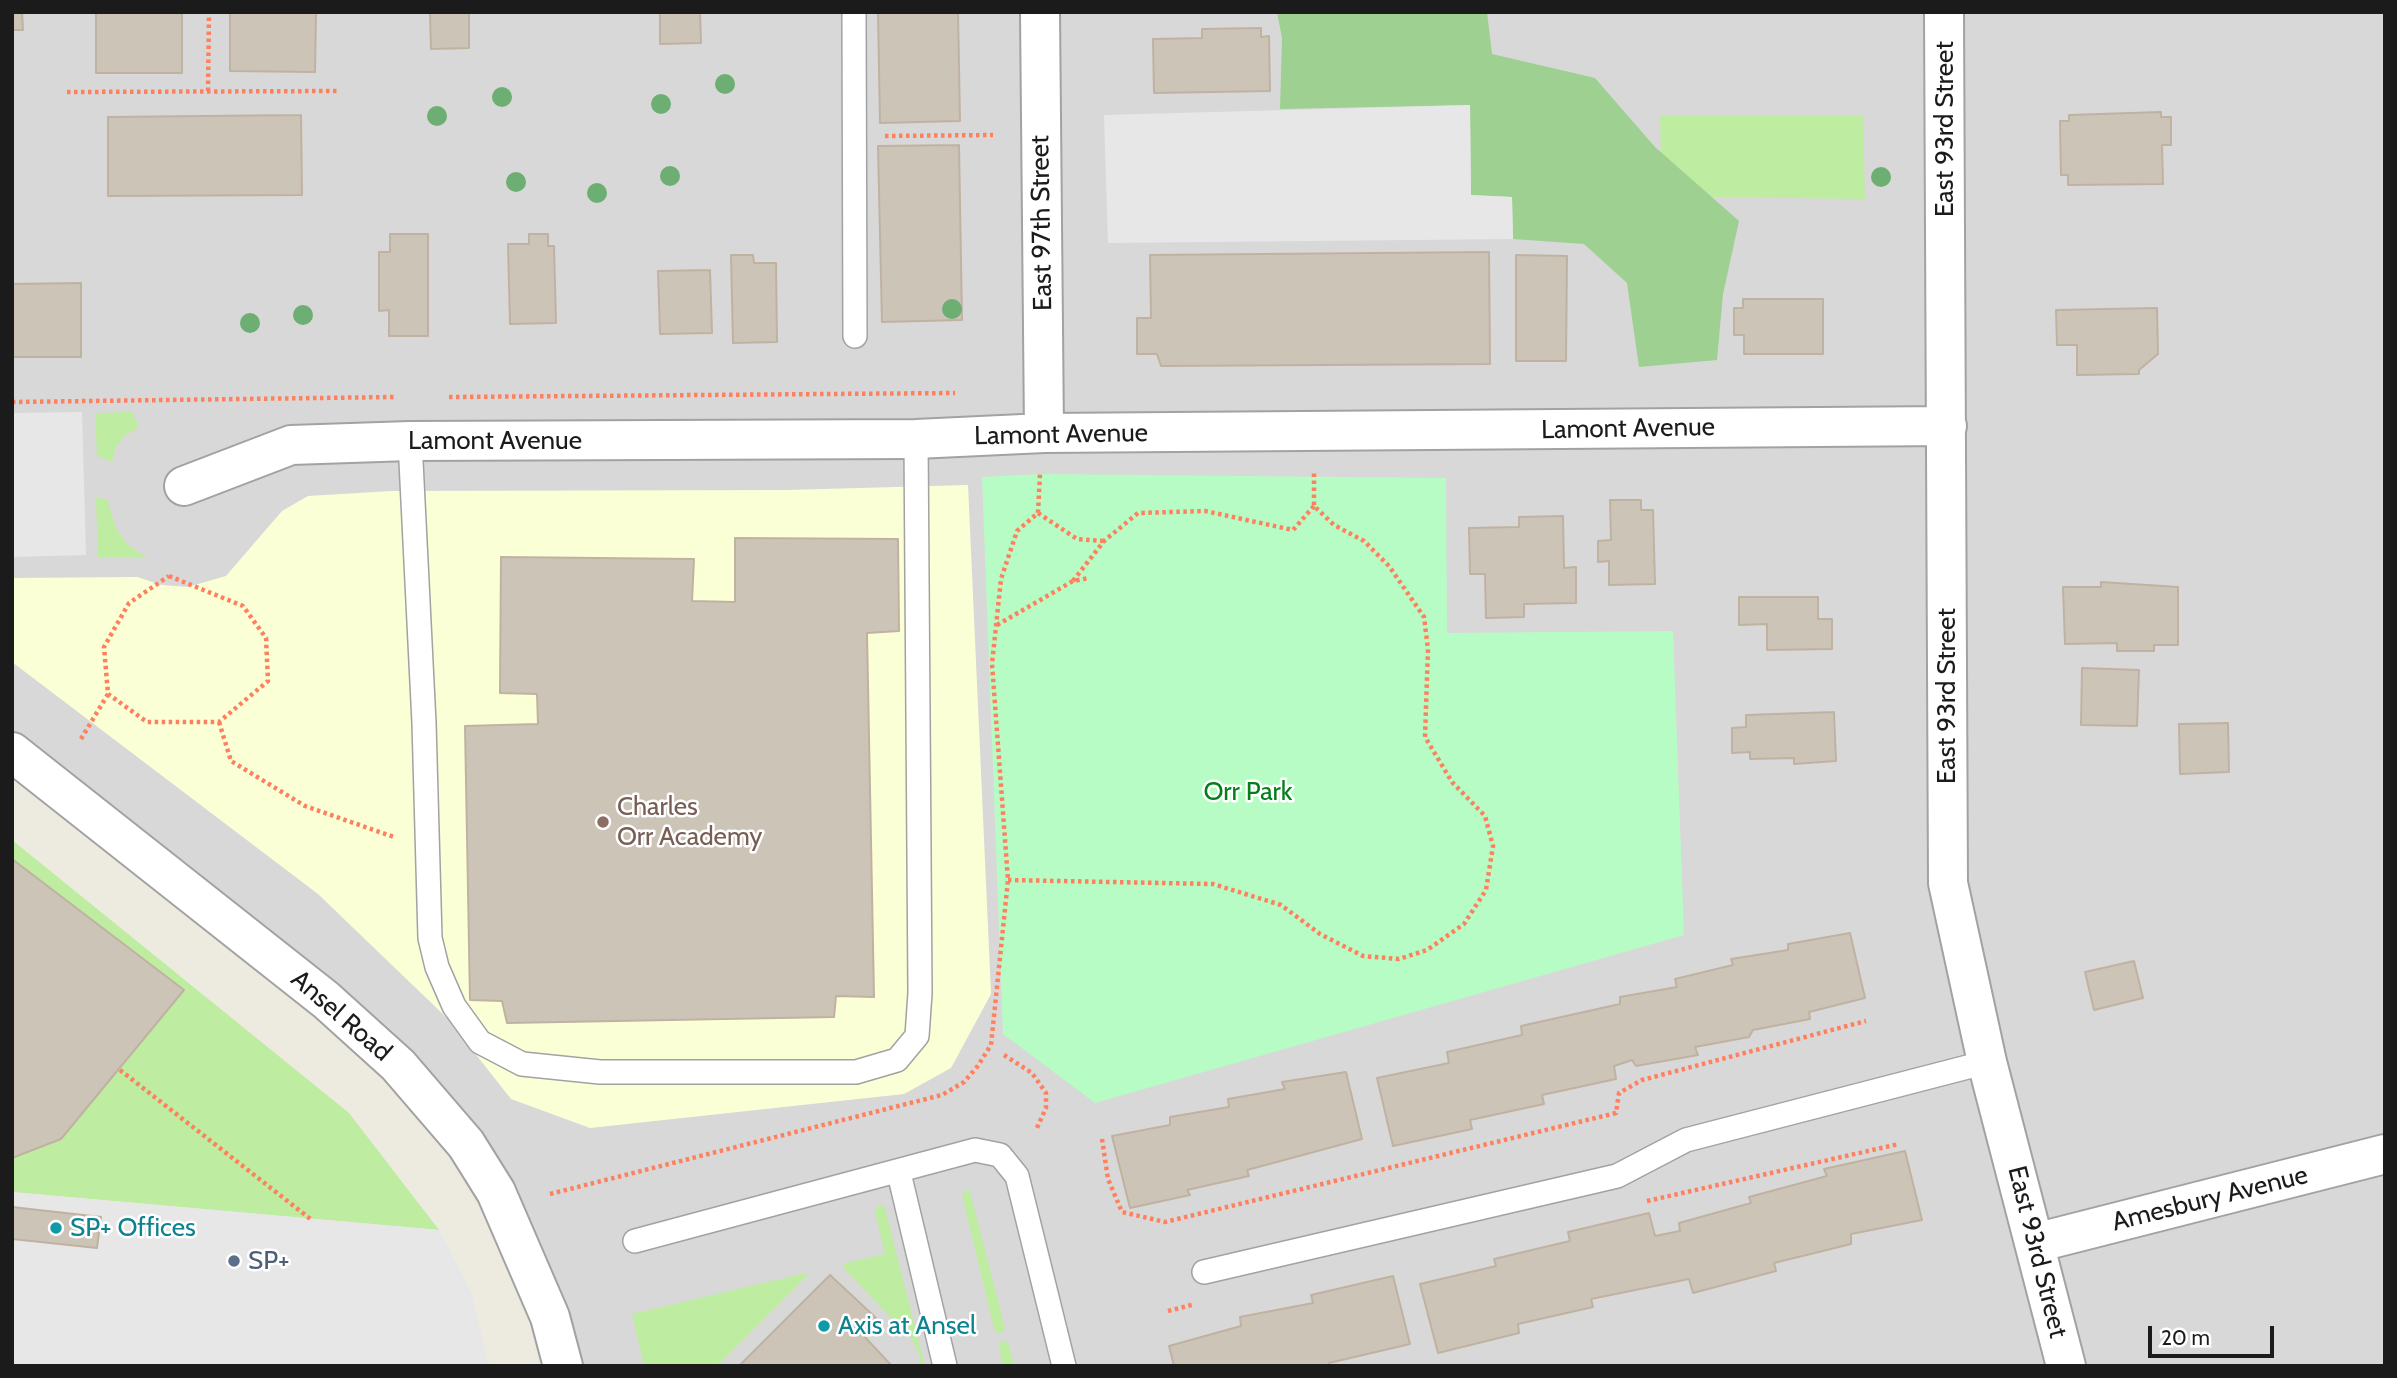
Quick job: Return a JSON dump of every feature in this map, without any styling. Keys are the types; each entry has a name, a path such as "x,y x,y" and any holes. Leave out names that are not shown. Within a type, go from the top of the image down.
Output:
{"street":[{"name":"East 97th Street","path":"1040,12 1044,433"},
{"name":"East 93rd Street","path":"1944,12 1948,883 1987,1062 2066,1366"},
{"name":"Lamont Avenue","path":"184,486 290,445 410,441 916,439 1044,433 1947,426"},
{"name":"Ansel Road","path":"12,752 326,1000 398,1065 466,1144 496,1192 550,1317 564,1366"},
{"name":"Amesbury Avenue","path":"2035,1243 2385,1154"}],"lane":[{"path":"854,12 855,336"},
{"path":"410,441 430,938 437,967 454,1006 480,1042 522,1064 600,1072 856,1072 897,1060 917,1036 920,993 916,439"},
{"path":"1203,1272 1617,1176 1686,1140 1987,1062"},
{"path":"635,1241 899,1173 975,1150 1000,1155 1017,1176 1065,1366"},
{"path":"899,1173 945,1366"}],"path":[{"path":"208,92 209,12"},
{"path":"67,92 338,92"},
{"path":"884,136 993,135"},
{"path":"1073,581 1104,541 1138,513 1205,511 1293,530 1314,506 1314,472"},
{"path":"1009,880 1213,884 1281,905 1321,933 1363,956 1399,959 1427,950 1464,925 1486,890 1493,846 1485,816 1452,782 1425,737 1428,649 1424,618 1389,566 1364,541 1334,525 1314,506"},
{"path":"1038,513 1077,539 1104,541"},
{"path":"81,739 108,694 104,648 129,603 169,576 243,606 267,638 268,681 219,722 147,722 108,694"},
{"path":"996,625 1073,581 1089,578"},
{"path":"219,722 231,761 295,799 427,848"},
{"path":"1102,1139 1108,1179 1122,1212 1165,1222 1616,1113 1619,1093 1642,1080 1866,1021"},
{"path":"1004,1055 1031,1073 1046,1093 1046,1108 1036,1130"},
{"path":"120,1070 313,1221"}],"shaded area":[{"path":"12,12 2385,12 2385,1366 563,1366 466,1144 12,752"},
{"path":"1470,105 1471,195 1512,197 1513,239 1108,243 1104,115"},
{"path":"82,412 86,555 12,557 12,413"},
{"name":"Charles Orr Academy","path":"968,485 991,994 951,1068 904,1094 590,1128 511,1099 448,1019 318,894 12,662 12,578 137,577 162,585 188,587 226,576 282,511 308,496 392,491 788,490"},
{"name":"SP+","path":"12,1192 439,1230 471,1292 489,1366 12,1366"}],"green space":[{"path":"1277,12 1487,12 1492,54 1595,78 1655,147 1739,221 1723,294 1717,360 1639,367 1627,283 1584,244 1513,239 1512,197 1471,195 1470,105 1280,109 1282,38"},
{"path":"1660,115 1863,115 1865,199 1712,197 1661,153"},
{"path":"132,412 139,427 124,436 116,447 112,462 97,456 95,413"},
{"name":"Orr Park","path":"1040,474 1446,478 1447,633 1673,631 1684,935 1095,1103 1003,1034 982,477"},
{"path":"96,498 107,499 116,528 127,544 146,557 98,557"},
{"path":"12,840 349,1113 439,1230 12,1192 12,1158 61,1139 184,990 12,859"},
{"path":"969,1188 1005,1328 1002,1333 997,1333 994,1329 962,1195"},
{"path":"881,1205 885,1208 925,1366 921,1366 919,1354 911,1338 843,1268 845,1263 885,1254 875,1212 876,1207"},
{"path":"806,1273 808,1275 717,1366 644,1366 632,1314"},
{"path":"1005,1341 1009,1345 1014,1366 1003,1366 999,1347 1000,1342"}],"building":[{"path":"12,12 22,12 23,30 12,30"},
{"path":"96,12 182,12 182,73 96,73"},
{"path":"230,12 316,12 315,72 230,71"},
{"path":"430,12 469,12 469,48 431,49"},
{"path":"660,12 700,12 701,43 660,44"},
{"path":"878,12 958,12 960,121 880,123"},
{"path":"1261,28 1261,37 1269,36 1270,91 1154,93 1153,39 1202,38 1202,29"},
{"path":"2161,112 2161,117 2171,117 2171,145 2162,145 2163,184 2068,185 2068,175 2061,175 2060,121 2069,121 2069,115"},
{"path":"301,115 302,195 108,196 108,117"},
{"path":"959,145 962,320 882,322 878,146"},
{"path":"390,234 428,234 428,336 389,336 389,310 379,311 379,252 390,252"},
{"path":"529,234 548,234 548,246 554,246 556,323 510,324 508,244 529,244"},
{"path":"1489,252 1490,364 1161,366 1157,354 1137,354 1137,318 1151,318 1150,255"},
{"path":"731,255 753,255 754,263 776,263 777,342 733,343"},
{"path":"1516,255 1567,256 1566,361 1516,361"},
{"path":"710,270 712,333 660,334 658,271"},
{"path":"81,283 81,357 12,357 12,284"},
{"path":"1743,299 1823,299 1823,354 1744,354 1744,335 1734,335 1734,308 1743,308"},
{"path":"2157,308 2158,354 2139,370 2139,374 2077,375 2077,345 2057,345 2056,310"},
{"path":"1610,500 1641,500 1641,510 1653,510 1655,584 1609,585 1609,561 1598,562 1598,541 1611,540"},
{"path":"1563,516 1564,568 1576,567 1576,603 1524,604 1524,617 1486,618 1485,574 1470,574 1469,528 1519,527 1519,517"},
{"path":"735,538 898,539 899,631 867,633 874,997 836,996 834,1017 507,1023 502,1001 470,1000 465,726 538,724 537,694 500,693 501,557 694,559 692,601 735,602"},
{"path":"2101,582 2178,587 2178,645 2154,645 2154,651 2117,651 2117,643 2065,644 2063,587 2101,587"},
{"path":"1739,597 1818,597 1818,619 1832,619 1832,649 1767,650 1767,624 1739,625"},
{"path":"2082,668 2139,670 2137,726 2081,725"},
{"path":"1834,712 1836,761 1794,764 1794,758 1750,759 1750,752 1732,753 1732,728 1746,727 1746,715"},
{"path":"2228,723 2229,772 2180,774 2179,724"},
{"path":"12,859 184,990 61,1139 12,1158"},
{"path":"1850,933 1865,998 1809,1012 1810,1019 1753,1030 1749,1037 1695,1047 1698,1055 1636,1066 1632,1060 1614,1066 1616,1079 1542,1095 1544,1104 1470,1120 1472,1129 1393,1146 1377,1078 1449,1063 1447,1052 1522,1035 1521,1026 1620,1004 1620,997 1677,987 1675,979 1733,965 1731,959 1788,950 1788,944"},
{"path":"2134,961 2143,998 2094,1010 2085,972"},
{"path":"1346,1072 1362,1139 1247,1170 1249,1176 1187,1190 1190,1195 1130,1208 1112,1136 1170,1125 1170,1117 1229,1107 1228,1099 1285,1089 1282,1082"},
{"path":"1905,1151 1922,1220 1851,1234 1851,1244 1774,1263 1776,1271 1693,1293 1689,1279 1591,1299 1593,1307 1518,1324 1519,1333 1438,1353 1420,1284 1496,1266 1494,1259 1570,1241 1568,1232 1649,1213 1655,1236 1680,1231 1679,1223 1751,1203 1749,1197 1827,1176 1824,1169"},
{"name":"SP+ Offices","path":"12,1207 101,1217 97,1248 12,1239"},
{"name":"Axis at Ansel","path":"830,1275 876,1318 861,1333 892,1366 739,1366"},
{"path":"1393,1276 1410,1344 1329,1363 1330,1366 1174,1366 1169,1346 1241,1326 1240,1317 1313,1303 1311,1295"}],"place":[{"name":"Charles Orr Academy","path":"603,822"},
{"name":"SP+ Offices","path":"56,1228"},
{"name":"SP+","path":"234,1261"},
{"name":"Axis at Ansel","path":"824,1326"}]}
